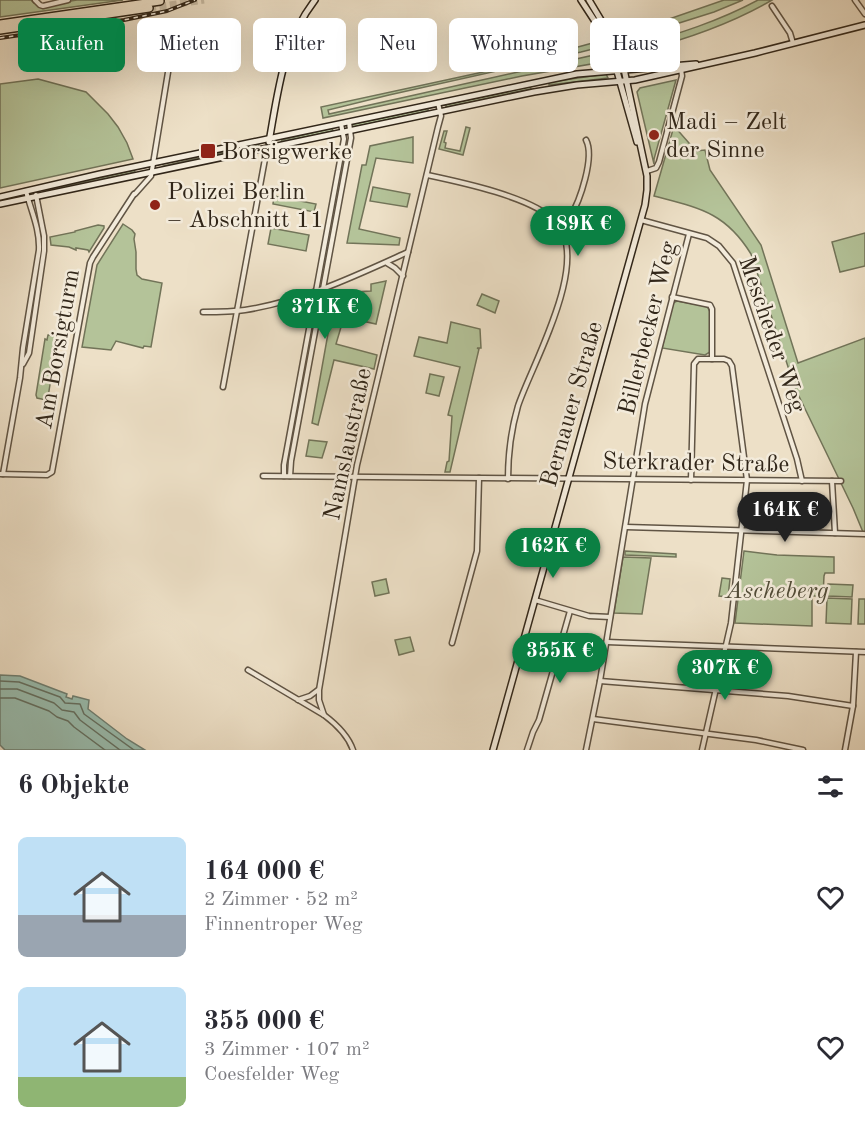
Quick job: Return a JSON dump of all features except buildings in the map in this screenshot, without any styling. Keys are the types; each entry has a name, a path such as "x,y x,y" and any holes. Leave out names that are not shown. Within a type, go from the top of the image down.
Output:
{"highway":[{"path":"0,24 160,1"},
{"path":"0,30 149,8"}],"main road":[{"path":"268,147 283,67 290,44 298,26 315,0"},
{"name":"Bernauer Straße","path":"581,0 593,18"},
{"name":"Bernauer Straße","path":"589,0 600,18"},
{"path":"680,68 755,53 865,25"},
{"path":"0,197 571,75 598,72"},
{"name":"Bernauer Straße","path":"617,72 646,170"},
{"name":"Bernauer Straße","path":"493,750 647,190 646,170 625,72"},
{"path":"0,203 557,88 627,81 664,72"},
{"path":"0,203 11,199 12,194"}],"street":[{"path":"35,0 43,6 68,0"},
{"path":"855,0 865,14"},
{"path":"772,6 790,33 793,43"},
{"name":"Bernauer Straße","path":"646,170 656,168 659,162 682,75 680,68"},
{"name":"Am Borsigturm","path":"26,190 36,226 39,250 22,367 1,474 47,475 53,470 90,263 134,194 151,176 168,72"},
{"name":"Namslaustraße","path":"324,715 319,700 319,690 360,453 438,127 440,112 438,103"},
{"path":"290,476 351,138 349,122"},
{"path":"284,476 284,465 344,139 341,124"},
{"path":"561,227 570,216 582,188 589,153 586,140"},
{"path":"223,387 268,147"},
{"path":"427,175 511,198 546,214 561,227 566,240 567,250 560,301 518,409 509,450 508,479"},
{"name":"Am Borsigturm","path":"22,367 29,353 44,251 44,236 34,189"},
{"name":"Mescheder Weg","path":"640,220 707,238 719,246 733,263 797,459 802,481"},
{"name":"Billerbecker Weg","path":"586,750 607,642 645,404 689,234"},
{"path":"203,312 266,306 323,290 408,252"},
{"path":"386,263 403,276"},
{"path":"299,297 310,307 312,313"},
{"path":"672,297 710,305 712,309 712,359"},
{"path":"312,313 319,314"},
{"path":"691,480 694,364 698,358 729,361 732,366 747,480 732,614 702,750"},
{"name":"Sterkrader Straße","path":"263,476 841,481"},
{"path":"452,643 477,551 478,478"},
{"path":"832,481 835,533"},
{"path":"626,527 864,534"},
{"path":"535,600 589,616 610,617"},
{"path":"527,750 539,720 570,611"},
{"path":"607,642 865,652"},
{"path":"845,750 853,706 856,651"},
{"path":"248,670 324,715 345,734 353,750"},
{"path":"600,681 788,696 853,706"},
{"path":"297,700 319,690"},
{"path":"593,719 768,742 803,750"}],"green space":[{"path":"0,0 31,0 40,6 77,0 123,0 0,17"},
{"path":"724,0 743,0 680,23 680,18 672,18"},
{"path":"758,0 772,0 741,16 680,39 680,32"},
{"path":"590,44 590,50 578,53 578,47"},
{"path":"590,56 590,64 578,66 578,59"},
{"path":"483,72 492,72 328,110 329,114 518,72 545,72 323,118 321,107"},
{"path":"606,74 608,78 549,85 550,82"},
{"path":"38,79 86,92 118,127 133,159 0,188 0,84"},
{"path":"676,80 654,164 637,92 640,88"},
{"path":"530,86 531,89 446,107 446,104"},
{"path":"428,108 428,111 353,127 352,124"},
{"path":"674,126 696,151 705,150 710,170 761,245 798,363 865,338 865,537 795,388 751,254 721,220 698,209 654,196"},
{"path":"466,127 470,128 463,155 439,149 444,131 447,131 445,148 460,151"},
{"path":"332,128 333,131 281,142 282,140"},
{"path":"413,137 413,163 376,158 359,229 400,238 399,245 347,243 362,165 366,165 370,146"},
{"path":"259,144 258,146 163,167 163,166"},
{"path":"134,170 135,172 44,192 44,191"},
{"path":"373,187 410,194 407,207 370,201"},
{"path":"274,196 316,204 314,212 273,204"},
{"path":"123,224 135,234 137,275 142,279 162,283 151,347 144,346 143,348 116,341 111,350 82,347 97,265"},
{"path":"98,225 104,228 89,252 51,245 50,237"},
{"path":"271,228 309,235 306,251 268,244"},
{"path":"865,233 865,266 840,272 832,242"},
{"path":"386,281 376,324 344,317 336,344 377,355 374,369 334,360 318,425 312,423 334,300 353,298 353,292 371,291 371,284"},
{"path":"482,294 499,301 495,313 477,305"},
{"path":"677,301 708,308 710,312 710,352 705,355 662,348 673,303"},
{"path":"451,322 480,329 481,348 477,348 479,349 450,472 445,472 449,461 452,416 448,415 460,367 414,356 419,337 447,343"},
{"path":"48,335 56,336 54,344 56,347 46,400 37,398 36,395 45,339 47,340"},
{"path":"305,357 309,358 289,460 286,459"},
{"path":"430,374 444,377 439,396 426,393"},
{"path":"309,440 327,442 322,458 306,456"},
{"path":"625,551 676,554 676,557 625,555"},
{"name":"Ascheberg","path":"744,551 834,557 834,573 825,573 824,576 823,596 812,596 812,626 735,623"},
{"path":"623,557 651,558 642,614 614,613"},
{"path":"722,578 730,579 728,597 719,596"},
{"path":"386,579 389,593 375,596 372,582"},
{"path":"828,584 853,585 852,597 827,596"},
{"path":"827,598 852,599 851,624 826,623"},
{"path":"859,599 865,599 865,624 858,624"},
{"path":"410,637 414,651 399,655 395,640"}],"water":[{"path":"0,675 20,676 67,694 66,697 72,699 73,696 89,700 88,709 145,750 5,750 0,745"}],"tunnel":[{"path":"149,8 204,0"}],"railway":[{"path":"0,38 124,20 167,11 195,0"}],"place":[{"name":"Madi – Zelt der Sinne","path":"654,135"},
{"name":"Borsigwerke","path":"208,151"},
{"name":"Polizei Berlin – Abschnitt 11","path":"155,205"}]}
